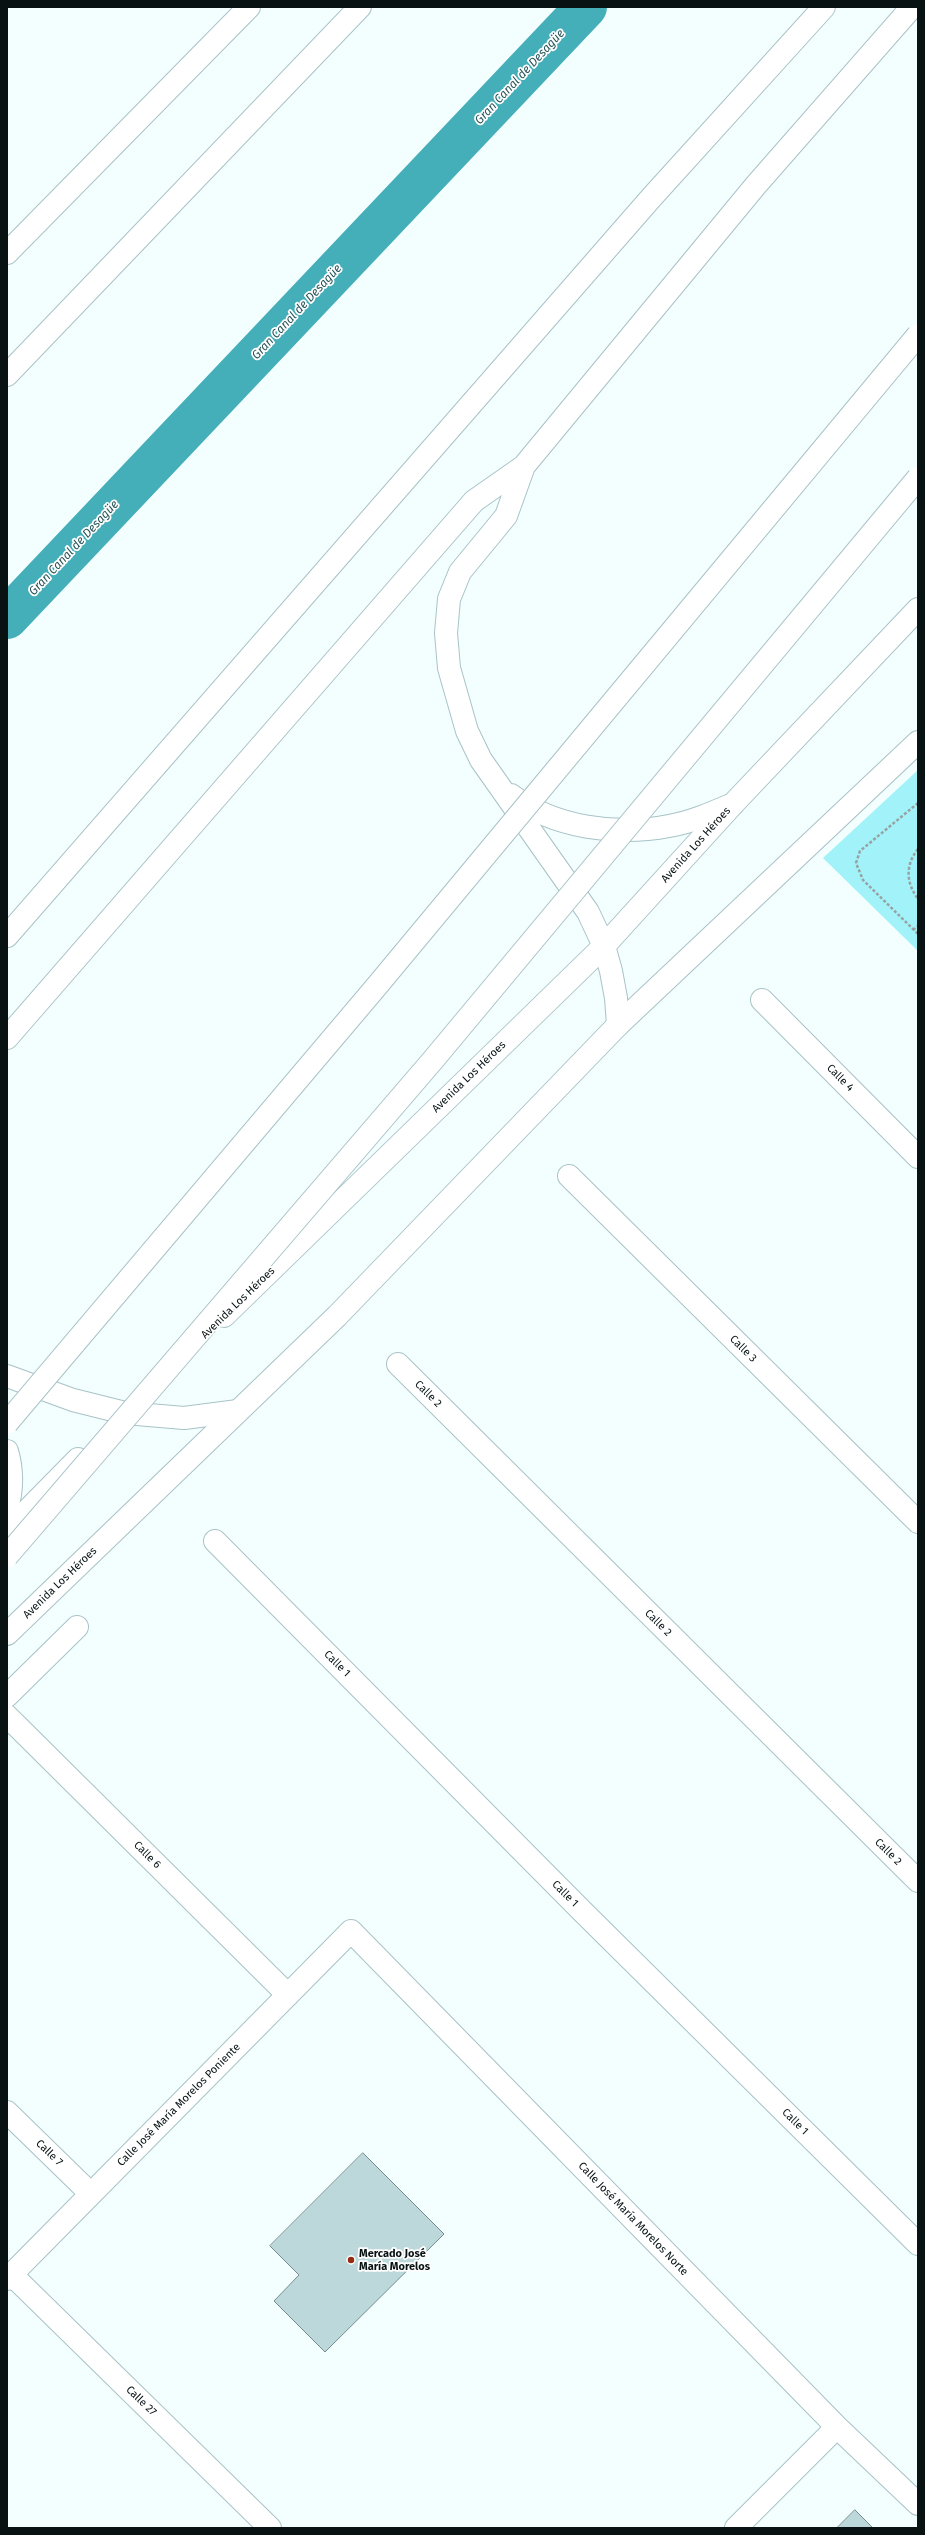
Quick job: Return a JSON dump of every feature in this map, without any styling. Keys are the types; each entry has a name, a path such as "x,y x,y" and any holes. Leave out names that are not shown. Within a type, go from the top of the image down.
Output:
{"main road":[{"path":"7,253 249,7"},
{"path":"7,375 360,7"},
{"path":"7,936 651,198 824,7"},
{"path":"7,1038 474,501 524,466 756,185 912,7"},
{"path":"7,1423 376,986 918,335"},
{"path":"524,466 506,516 460,572 449,599 446,633 449,668 467,731 481,760 588,912 604,946 616,998 618,1025"},
{"path":"7,1556 433,1060 918,478"},
{"name":"Avenida Los Héroes","path":"7,1531 125,1413 604,946 733,804 918,609"},
{"name":"Avenida Los Héroes","path":"7,1634 336,1316 618,1025 918,742"},
{"path":"499,785 522,803 548,815 575,824 603,829 636,830 669,826 702,818 733,804"},
{"name":"Calle 4","path":"762,1000 918,1157"},
{"name":"Calle 3","path":"569,1176 918,1522"},
{"name":"Calle 2","path":"398,1364 918,1882"},
{"path":"7,1376 73,1400 125,1413 184,1418 238,1411"},
{"path":"7,1451 11,1464 10,1498 7,1507"},
{"name":"Calle 1","path":"215,1541 581,1910 918,2244"},
{"path":"7,1696 77,1627"},
{"name":"Calle 6","path":"7,1716 288,1995"},
{"name":"Calle José María Morelos Poniente","path":"9,2277 351,1931"},
{"name":"Calle José María Morelos Norte","path":"351,1931 837,2427 918,2504"},
{"name":"Calle 7","path":"7,2112 91,2194"},
{"name":"Calle 27","path":"9,2277 270,2528"},
{"path":"736,2528 837,2427"}],"path":[{"path":"918,803 860,851 856,863 863,880 918,934"},
{"path":"918,849 912,857 907,876 912,891 918,899"},
{"path":"913,930 918,926"}],"shaded area":[{"path":"918,770 918,951 823,858"}],"building":[{"name":"Mercado José María Morelos","path":"363,2153 444,2234 325,2352 274,2301 299,2275 270,2246"},
{"path":"855,2510 873,2528 837,2528"}],"waterway":[{"name":"Gran Canal de Desagüe","path":"7,618 586,7"}],"place":[{"name":"Mercado José María Morelos","path":"351,2260"}]}
